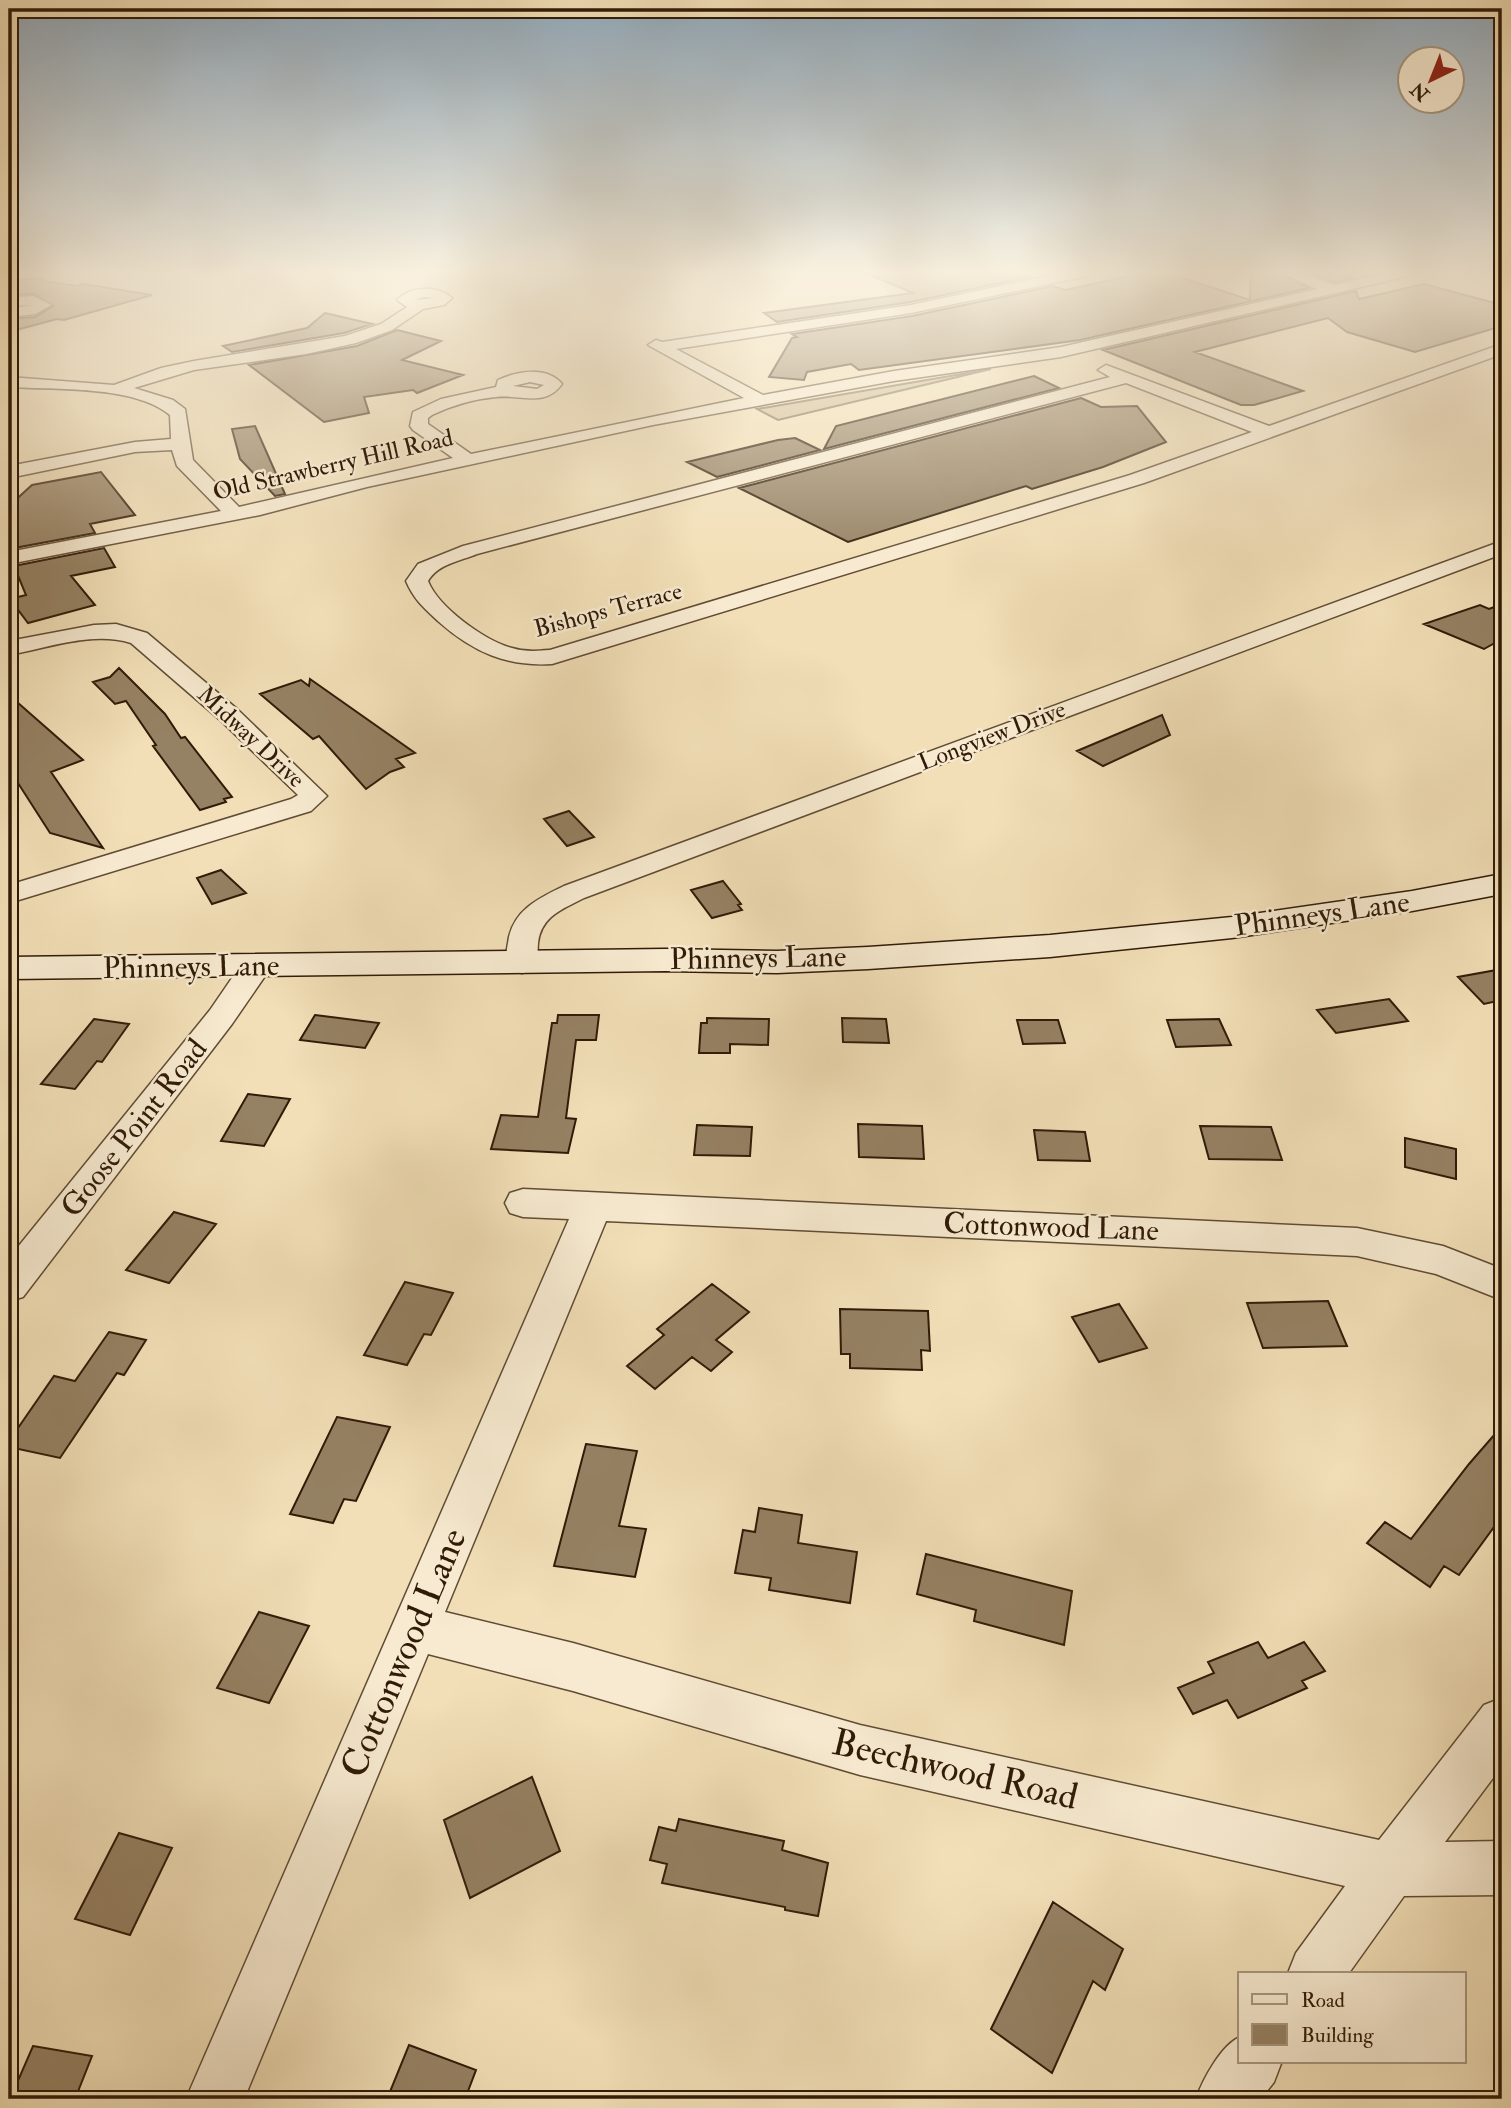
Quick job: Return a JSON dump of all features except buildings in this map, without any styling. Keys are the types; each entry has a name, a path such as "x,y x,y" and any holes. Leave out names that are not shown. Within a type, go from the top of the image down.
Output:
{"main road":[{"name":"Phinneys Lane","path":"9,968 651,960 775,962 1035,948 1242,926 1431,898 1502,884"}],"street":[{"path":"116,390 143,377 175,370"},
{"path":"704,370 762,401"},
{"name":"Old Strawberry Hill Road","path":"9,558 235,514 626,425 933,370"},
{"path":"1106,370 1269,432"},
{"name":"Bishops Terrace","path":"1127,378 470,550 425,568 417,581 418,588 423,596 472,638 494,651 521,659 552,657 1087,495 1442,370"},
{"path":"9,382 146,394 175,407 179,413 184,462 235,514"},
{"path":"468,460 422,429 417,423 419,416 437,406 506,391"},
{"path":"9,471 135,447 181,444"},
{"name":"Longview Drive","path":"522,963 521,937 530,917 574,892 1502,547"},
{"name":"Midway Drive","path":"9,648 94,632 116,631 139,638 228,714 314,796 302,805 9,894"},
{"path":"9,873 9,884"},
{"name":"Goose Point Road","path":"9,1286 221,1017 256,966"},
{"name":"Cottonwood Lane","path":"523,1203 1357,1242 1443,1261 1502,1286"},
{"name":"Cottonwood Lane","path":"215,2099 593,1207"},
{"name":"Beechwood Road","path":"415,1628 573,1667 860,1750 1390,1869 1502,1868"},
{"path":"1317,1972 1390,1869 1474,1763 1502,1723"},
{"path":"1225,2099 1252,2062"}],"shaded area":[{"path":"983,370 985,370 778,420 757,409"}]}
